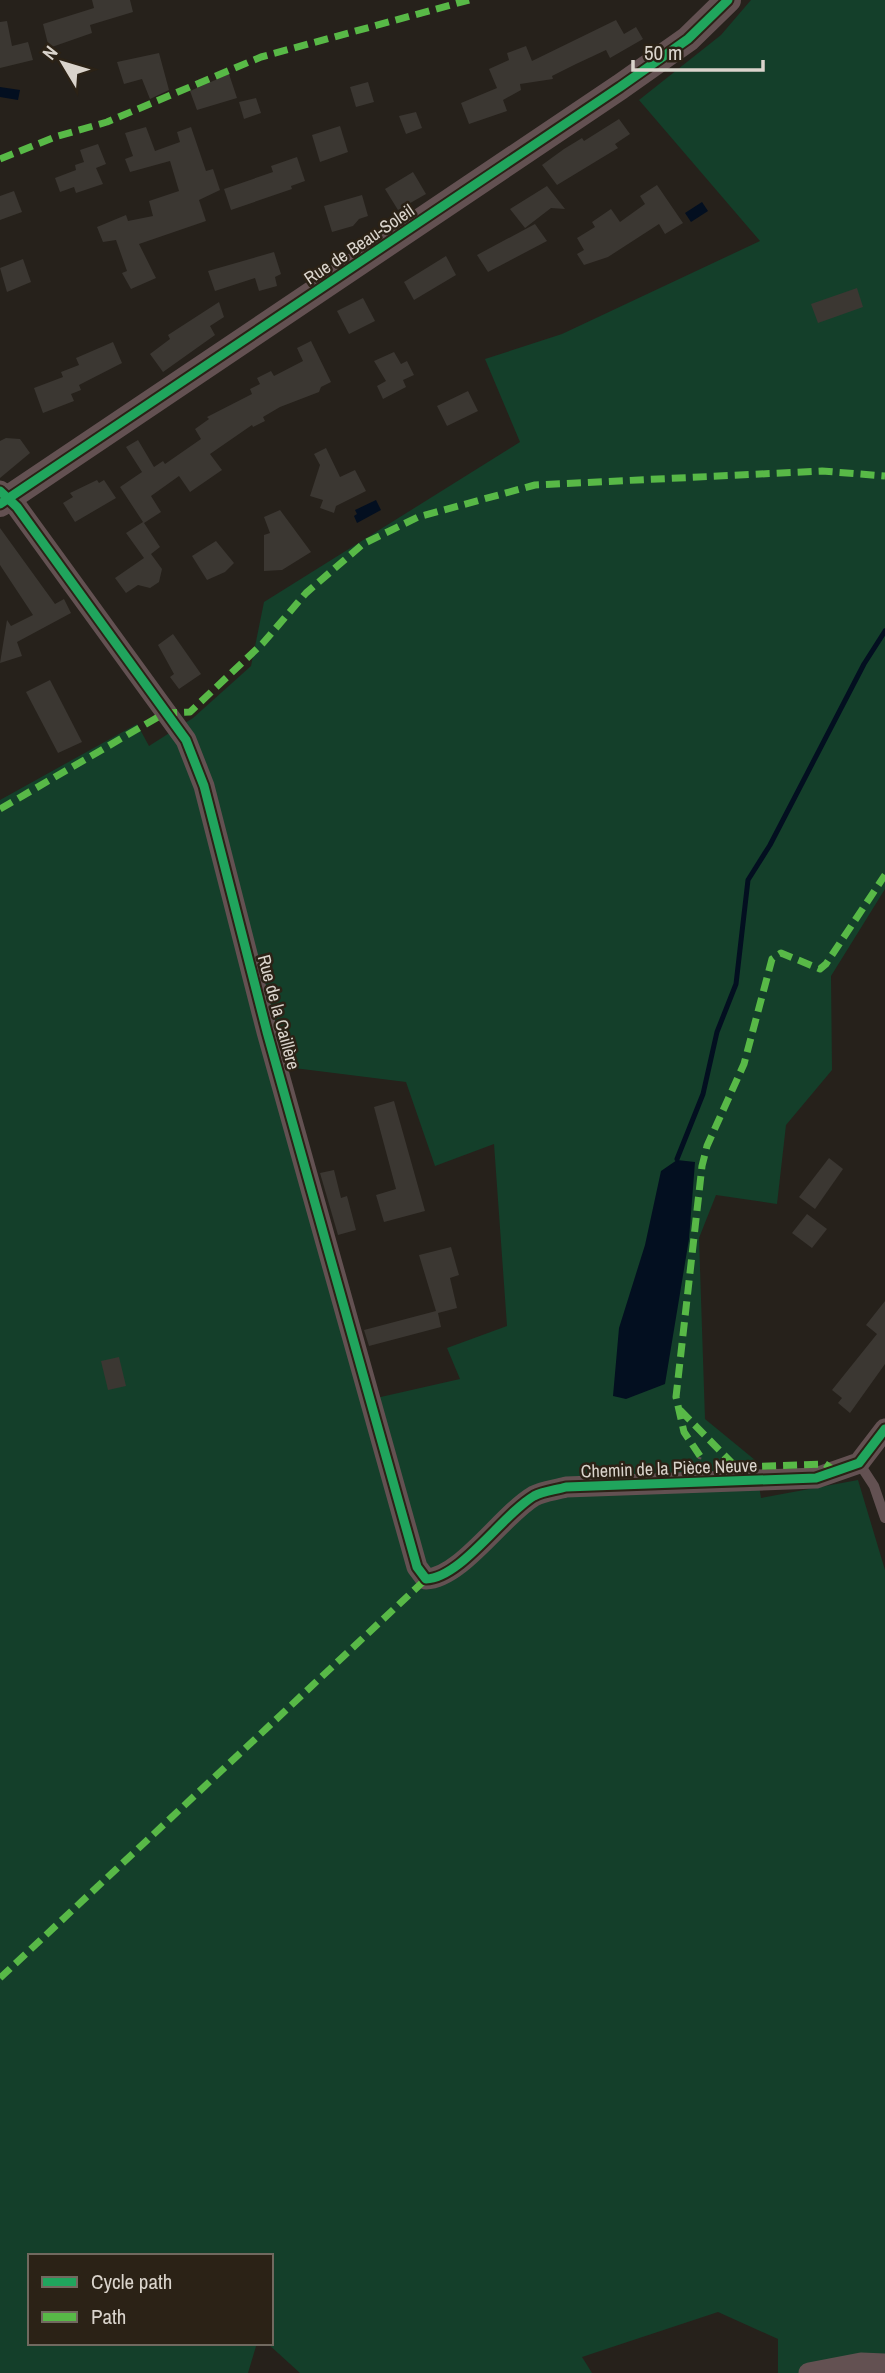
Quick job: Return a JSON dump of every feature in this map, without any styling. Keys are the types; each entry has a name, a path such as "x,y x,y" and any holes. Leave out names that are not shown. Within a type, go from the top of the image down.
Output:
{"street":[{"name":"Rue de Beau-Soleil","path":"3,498 620,87 688,39 728,0"},
{"name":"Rue de la Caillère","path":"3,498 17,507 186,740 204,786 267,1032 418,1567 426,1579"},
{"path":"859,1463 885,1429"},
{"name":"Chemin de la Pièce Neuve","path":"426,1579 437,1579 452,1569 511,1514 536,1495 566,1487 816,1478 859,1463"},
{"path":"809,2373 861,2363 885,2364"}],"lane":[{"path":"859,1463 874,1486 885,1518"}],"green space":[{"path":"751,0 885,0 885,889 831,976 832,1070 786,1125 777,1204 716,1195 699,1238 705,1419 755,1460 761,1498 858,1480 885,1570 885,2373 778,2373 778,2339 718,2312 582,2357 592,2373 300,2373 269,2345 273,2345 273,2254 28,2254 28,2345 256,2345 248,2373 0,2373 0,800 137,724 149,746 193,718 251,666 264,602 520,442 485,359 562,334 760,241 639,100 721,35","holes":["286,1067 406,1082 435,1166 494,1144 507,1326 447,1348 460,1379 363,1401"]}],"water":[{"path":"0,87 20,90 18,100 0,97"},
{"path":"702,202 708,211 691,222 685,213"},
{"path":"376,500 381,510 357,523 355,510"},
{"path":"677,1160 695,1162 689,1239 665,1384 626,1399 613,1396 619,1328 645,1245 661,1171"}],"building":[{"path":"92,0 130,0 133,12 90,25 92,33 49,48 43,24 94,8"},
{"path":"616,20 624,34 636,27 643,39 610,58 606,50 552,76 553,79 520,84 521,90 503,100 507,111 469,124 461,103 497,88 489,69 509,60 507,53 526,46 532,61"},
{"path":"7,21 12,46 28,42 33,60 0,68 0,22"},
{"path":"159,53 169,90 150,99 142,79 124,84 117,62"},
{"path":"229,74 237,98 197,110 190,91"},
{"path":"368,82 374,102 356,107 350,87"},
{"path":"256,98 261,113 244,119 239,102"},
{"path":"416,112 422,128 406,134 399,116"},
{"path":"619,119 630,134 615,144 618,148 557,185 542,165 582,138 584,141"},
{"path":"340,126 348,152 320,162 312,135"},
{"path":"146,127 155,151 180,142 177,132 191,127 206,171 213,169 220,190 199,200 206,221 139,244 156,278 131,289 122,273 127,271 116,240 103,242 97,227 126,215 128,221 153,216 149,201 179,191 170,161 130,172 125,159 133,156 125,133"},
{"path":"98,144 106,164 96,168 103,184 76,193 74,187 60,192 55,178 76,170 75,165 84,162 80,150"},
{"path":"297,157 305,181 291,186 292,189 231,210 224,189 273,172 271,166"},
{"path":"413,172 426,194 398,210 385,189"},
{"path":"657,185 683,223 665,234 659,224 608,257 584,265 577,254 584,250 577,238 595,227 592,222 611,209 620,222 645,204 640,196"},
{"path":"547,186 565,209 551,208 525,228 510,209"},
{"path":"14,191 22,212 0,220 0,196"},
{"path":"362,195 368,216 359,219 353,226 332,232 324,206"},
{"path":"535,224 547,241 488,272 477,255"},
{"path":"274,252 281,274 275,277 277,286 259,291 255,278 215,291 208,271"},
{"path":"446,256 456,275 414,300 404,282"},
{"path":"23,259 31,282 7,292 0,268"},
{"path":"857,288 863,307 818,323 811,304"},
{"path":"363,298 375,321 349,334 337,311"},
{"path":"219,302 224,317 210,326 215,335 163,372 150,354 170,339 168,335"},
{"path":"311,341 331,382 321,387 319,392 280,407 263,417 265,421 253,427 252,425 210,454 222,470 190,492 179,476 151,496 161,512 144,523 160,547 151,554 162,569 159,582 150,588 138,585 126,593 115,578 144,558 126,533 143,522 120,487 142,472 126,447 138,440 154,467 163,461 165,464 201,439 195,429 209,419 207,417 252,394 250,389 260,384 257,378 271,371 274,376 303,361 297,348"},
{"path":"113,342 122,363 79,385 81,390 71,394 74,401 43,413 34,388 63,377 61,372 79,365 76,358"},
{"path":"394,352 401,364 407,361 414,375 403,380 406,387 383,399 377,386 386,381 374,361"},
{"path":"468,391 478,411 447,426 437,406"},
{"path":"6,438 20,439 30,453 0,478 0,441"},
{"path":"326,448 340,477 355,470 366,491 336,506 334,513 320,508 323,500 310,496 320,465 314,454"},
{"path":"97,480 99,483 104,480 116,498 75,522 63,503 73,497 70,493"},
{"path":"280,510 311,552 282,570 264,571 264,535 270,533 264,517"},
{"path":"0,528 55,604 64,599 71,613 17,642 22,656 0,663 7,620 11,626 33,615 0,565"},
{"path":"216,541 234,563 225,572 207,580 192,556"},
{"path":"173,634 201,674 179,689 170,677 174,674 158,645"},
{"path":"50,680 82,742 58,753 26,692"},
{"path":"394,1101 425,1211 384,1222 376,1195 396,1189 374,1107"},
{"path":"829,1158 843,1169 815,1209 799,1197"},
{"path":"334,1170 341,1198 347,1196 356,1230 338,1235 320,1173"},
{"path":"807,1214 827,1229 812,1248 792,1233"},
{"path":"451,1247 459,1275 450,1278 457,1308 438,1313 441,1327 369,1346 364,1330 436,1311 419,1255"},
{"path":"885,1301 885,1364 850,1413 838,1403 842,1398 832,1390 877,1334 866,1325"},
{"path":"119,1357 126,1386 108,1390 101,1361"}],"waterway":[{"path":"677,1159 703,1094 717,1032 736,984 748,880 770,845 864,664 885,631"}],"marked path":[{"path":"0,159 55,137 107,122 261,57 469,0"},
{"path":"0,809 165,713 190,712 263,643 306,593 363,544 418,517 535,485 822,471 885,476"},
{"path":"700,1456 684,1432 676,1397 702,1166 707,1146 744,1064 772,959 781,953 820,969 885,875"},
{"path":"680,1410 732,1463 744,1467 825,1464 837,1472"},
{"path":"0,1978 426,1579"}],"cycle path":[{"path":"0,504 620,87 688,39 728,0"},
{"path":"0,491 17,507 186,740 204,786 267,1032 417,1567 426,1579 439,1576 453,1568 522,1505 541,1493 566,1487 816,1478 859,1463 885,1429"}]}
